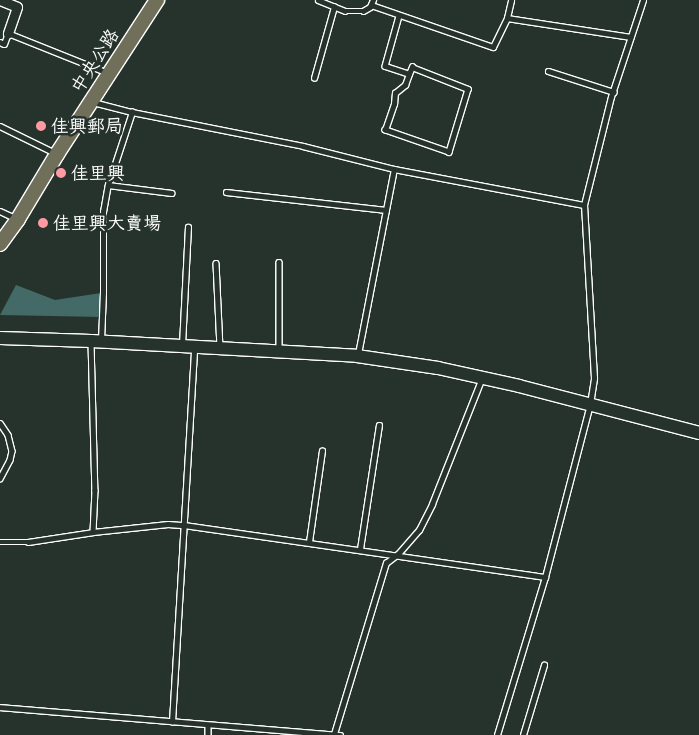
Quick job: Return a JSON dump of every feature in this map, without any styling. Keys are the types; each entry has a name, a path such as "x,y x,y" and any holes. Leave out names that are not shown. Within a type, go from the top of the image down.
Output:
{"main road":[{"name":"中央公路","path":"0,244 18,219 57,154 157,0"}],"street":[{"path":"0,0 17,7 8,33"},
{"path":"0,338 96,341 357,356 438,368 590,404 699,433"}],"lane":[{"path":"318,0 345,11 363,11 372,3 398,16 493,47 507,18 511,0"},
{"path":"497,735 545,576 590,404 594,378 584,205 614,92 643,0"},
{"path":"314,78 334,7"},
{"path":"398,16 385,66 409,74"},
{"path":"507,18 630,38"},
{"path":"0,42 4,44 8,33 110,73"},
{"path":"412,67 468,89 449,152 384,130 394,104 395,93 406,85 409,74 412,67"},
{"path":"548,71 614,92"},
{"path":"92,101 132,112 303,146 394,169 584,205"},
{"path":"93,532 96,341 103,292 102,239 108,185 132,112"},
{"path":"0,126 57,154"},
{"path":"357,356 394,169"},
{"path":"108,185 171,193"},
{"path":"226,192 386,210"},
{"path":"0,211 18,219"},
{"path":"172,722 184,525 188,347 188,227"},
{"path":"279,262 279,352"},
{"path":"216,263 220,349"},
{"path":"334,734 386,563 398,554 419,530 432,504 481,379"},
{"path":"0,423 8,435 12,451 0,479"},
{"path":"360,549 379,425"},
{"path":"309,542 322,452"},
{"path":"0,542 28,542 93,532 168,524 398,554 545,576"},
{"path":"523,735 544,665"},
{"path":"0,707 208,726 340,735"},
{"path":"208,726 208,735"}],"water":[{"path":"16,285 55,300 101,293 101,317 0,315"}],"place":[{"name":"佳興郵局","path":"41,126"},
{"name":"佳里興","path":"61,173"},
{"name":"佳里興大賣場","path":"43,223"}]}
